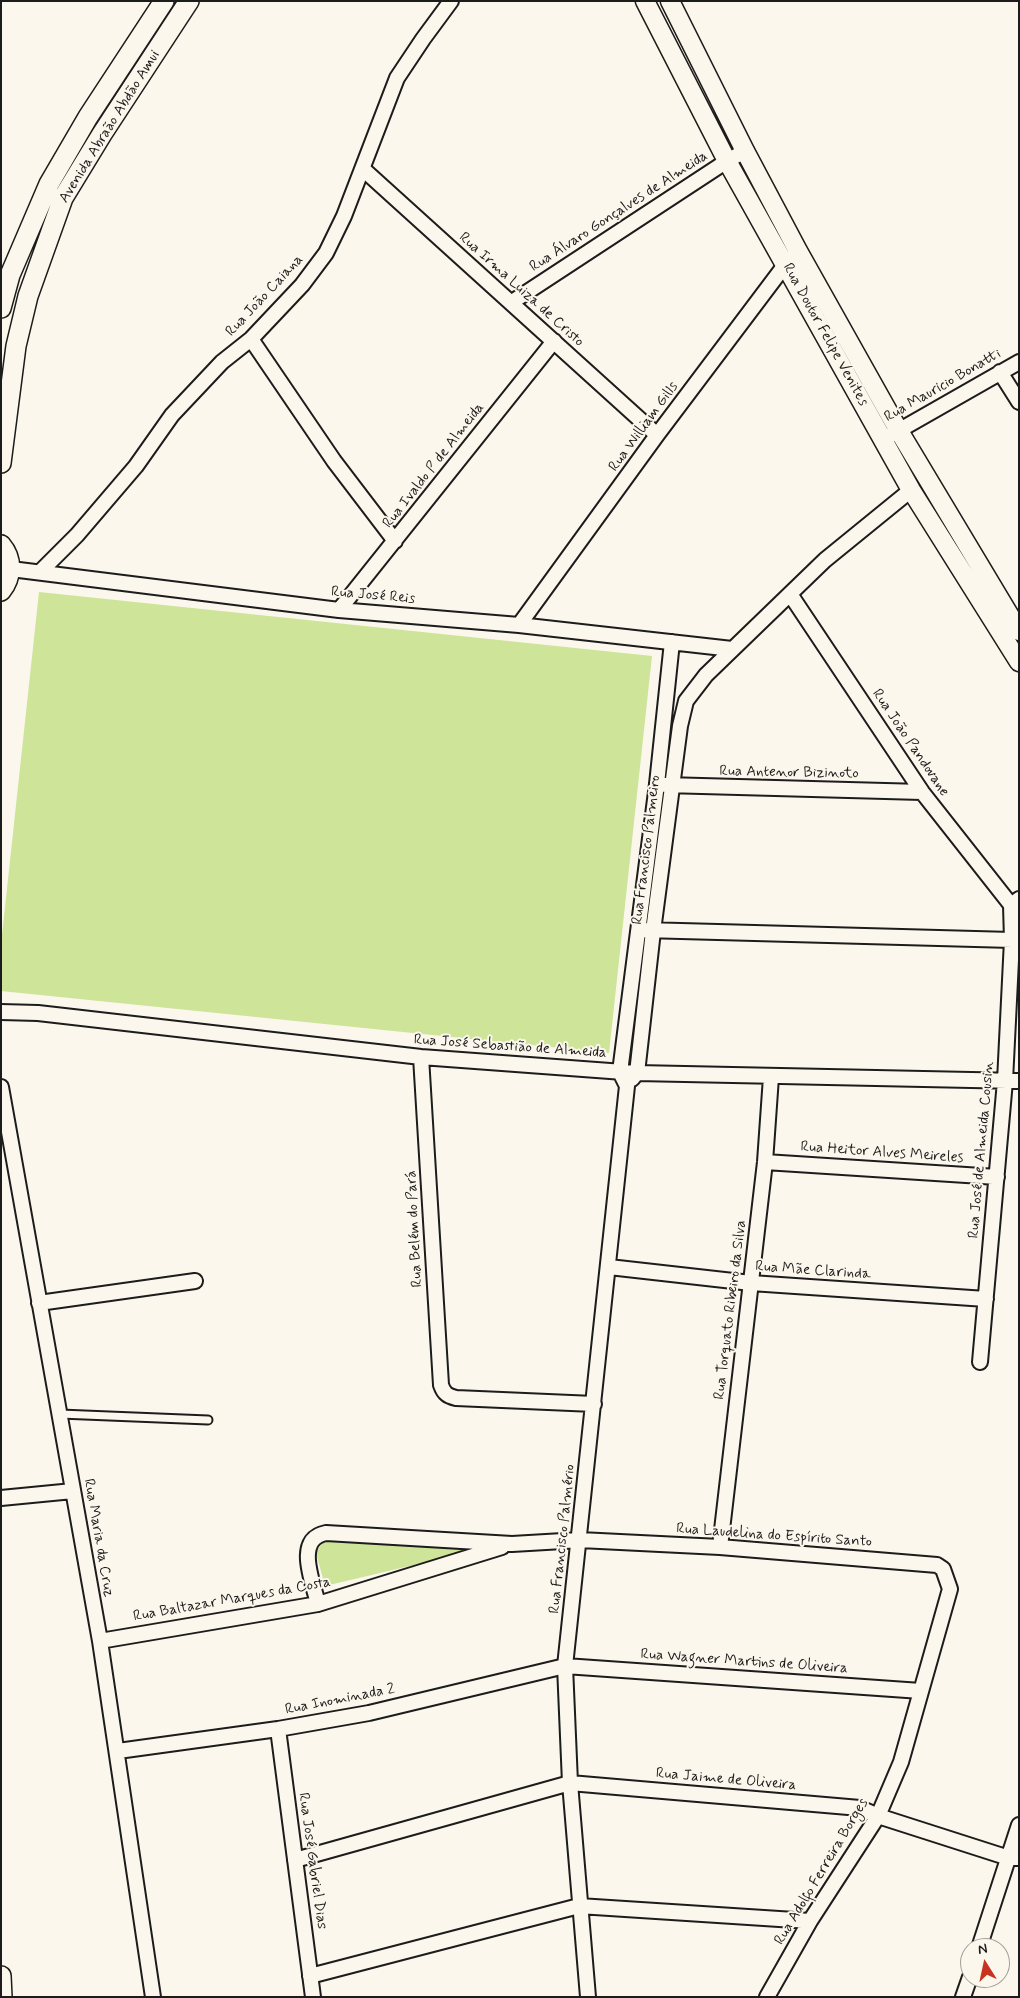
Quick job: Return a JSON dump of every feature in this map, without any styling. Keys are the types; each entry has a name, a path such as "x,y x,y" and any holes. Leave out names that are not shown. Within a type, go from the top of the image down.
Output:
{"main road":[{"name":"Avenida Abraão Abdão Amui","path":"1,308 10,275 49,184 88,117 164,1"},
{"name":"Avenida Abraão Abdão Amui","path":"1,463 16,346 28,296 64,198 102,134 189,1"},
{"path":"1,545 9,559 10,569 6,585 1,591"},
{"path":"1,1976 2,1997"}],"street":[{"name":"Rua João Caiana","path":"40,572 77,535 136,466 178,409 222,362 251,339 302,284 326,253 344,216 397,78 423,39 452,1"},
{"name":"Rua Doutor Felipe Venites","path":"645,1 727,161 786,265 891,435 1011,621 1019,662"},
{"name":"Rua Doutor Felipe Venites","path":"670,1 745,152 798,251 891,435 911,490 1011,621"},
{"name":"Rua Álvaro Gonçalves de Almeida","path":"512,302 727,161 745,152"},
{"name":"Rua Irma Luiza de Cristo","path":"363,168 657,435"},
{"name":"Rua William Gills","path":"520,626 657,435 798,251"},
{"path":"251,339 334,461 396,541"},
{"name":"Rua Ivaldo P de Almeida","path":"339,610 554,341"},
{"name":"Rua Mauricio Bonatti","path":"891,435 1019,362"},
{"path":"1000,372 1019,402"},
{"name":"Rua Francisco Palmeiro","path":"637,1073 672,786 680,726 686,700 706,674 838,549 911,490"},
{"name":"Rua José Reis","path":"10,569 339,610 520,626 732,649"},
{"name":"Rua João Pandovane","path":"790,594 922,792 1015,902"},
{"name":"Rua Francisco Palmeiro","path":"620,1072 672,642"},
{"path":"666,696 686,700"},
{"name":"Rua Antenor Bizinoto","path":"656,784 672,786 922,792"},
{"name":"Rua José de Almeida Cousin","path":"980,1362 997,1178 1012,1081 1015,902"},
{"path":"638,930 1015,938"},
{"name":"Rua José Sebastião de Almeida","path":"1,1012 38,1013 421,1057 620,1072 771,1077 1012,1081"},
{"name":"Rua Belém do Pará","path":"421,1057 441,1385 448,1396 456,1398 594,1404"},
{"path":"620,1072 627,1086 637,1073"},
{"name":"Rua Torquato Ribeiro da Silva","path":"720,1547 765,1162 771,1077"},
{"name":"Rua Francisco Palmério","path":"588,1997 570,1783 565,1666 580,1540 627,1086"},
{"name":"Rua Maria da Cruz","path":"1,1087 100,1641 118,1751 153,1997"},
{"name":"Rua Heitor Alves Meireles","path":"765,1162 997,1178"},
{"name":"Rua Mãe Clarinda","path":"608,1267 751,1283 986,1298"},
{"path":"39,1303 195,1281"},
{"path":"1,1498 73,1491"},
{"path":"318,1604 307,1557 308,1544 318,1534 326,1532 512,1544"},
{"name":"Rua Laudelina do Espírito Santo","path":"512,1544 580,1540 720,1547 937,1565 943,1569 947,1576 950,1589"},
{"name":"Rua Baltazar Marques da Costa","path":"100,1641 318,1604 512,1544"},
{"name":"Rua Adolfo Ferreira Borges","path":"767,1997 810,1921 878,1816 901,1762 950,1589"},
{"name":"Rua Wagner Martins de Oliveira","path":"565,1666 921,1691"},
{"name":"Rua Inominada 2","path":"118,1751 278,1729 369,1713 565,1666"},
{"name":"Rua José Gabriel Dias","path":"278,1729 313,1997"},
{"path":"295,1860 570,1783"},
{"name":"Rua Jaime de Oliveira","path":"570,1783 860,1808 878,1816 1014,1858"},
{"path":"984,1938 1014,1858 1019,1825"},
{"path":"310,1976 579,1906 810,1921"}],"lane":[{"path":"60,1414 208,1420"}],"green space":[{"path":"39,592 652,656 609,1053 1,991 1,944"},
{"path":"324,1540 482,1546 473,1551 325,1586 316,1553"}]}
